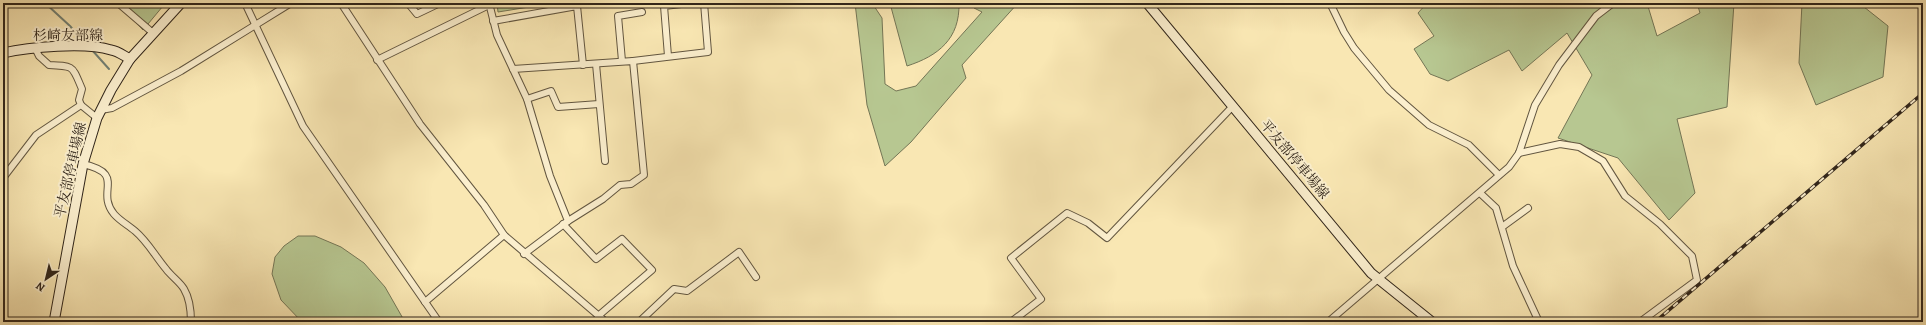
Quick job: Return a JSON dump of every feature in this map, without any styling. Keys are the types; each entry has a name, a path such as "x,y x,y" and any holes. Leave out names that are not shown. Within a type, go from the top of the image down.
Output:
{"main road":[{"name":"平友部停車場線","path":"54,322 83,164 99,114 116,81 130,59 181,3"},
{"name":"平友部停車場線","path":"1147,3 1372,273 1432,322"},
{"name":"杉崎友部線","path":"3,52 35,48 106,48 130,59"}],"street":[{"path":"118,3 153,33"},
{"path":"244,3 303,126 439,322"},
{"path":"35,48 39,56 49,65 69,66 73,69 82,89 79,100 81,105 99,114 181,71 291,3"},
{"path":"341,3 420,124 484,204 504,235 524,254 606,322"},
{"path":"408,3 417,14 440,3"},
{"path":"668,56 664,6 690,3"},
{"path":"513,70 622,62 708,52 704,3"},
{"path":"1330,3 1344,32 1354,48 1389,90 1429,125 1469,145 1499,176"},
{"path":"1328,322 1509,167 1519,153 1535,105 1559,65 1596,16 1613,3"},
{"path":"377,60 489,4 497,36 527,99 566,223 596,259 622,240 652,270 598,316"},
{"path":"493,21 577,6 583,65"},
{"path":"622,62 618,16 642,12"},
{"path":"524,254 566,223 603,199 620,185 631,184 644,175 632,61"},
{"path":"596,64 605,161"},
{"path":"527,99 551,91 558,106 599,104"},
{"path":"3,177 36,135 81,105"},
{"path":"1011,322 1041,298 1011,258 1067,213 1088,224 1106,238 1233,106"},
{"path":"1519,153 1560,144 1579,147 1603,161 1625,196 1660,224 1692,256 1697,280 1640,322"},
{"path":"83,164 97,167 107,176 107,195 111,209 121,221 134,231 152,249 166,270 184,289 188,299 191,322"},
{"path":"1480,193 1496,208 1513,266 1539,322"},
{"path":"1502,227 1528,208"},
{"path":"425,302 504,235"},
{"path":"639,322 674,289 687,292 739,252 756,277"}],"green space":[{"path":"118,3 161,3 163,6 143,30"},
{"path":"497,3 554,3 498,12"},
{"path":"855,3 872,3 882,18 885,84 896,91 916,86 982,12 974,8 971,3 1018,3 962,65 966,78 911,142 885,166 867,105"},
{"path":"893,3 959,3 956,27 945,44 937,51 918,62 907,66 891,7"},
{"path":"1427,3 1647,3 1657,36 1700,13 1697,3 1734,3 1727,107 1677,119 1695,193 1669,220 1618,158 1558,138 1592,75 1567,33 1522,71 1509,50 1448,81 1430,74 1414,49 1434,36 1418,13"},
{"path":"1802,3 1859,3 1888,26 1883,77 1816,105 1799,63"},
{"path":"298,236 315,236 341,247 364,263 385,287 405,322 302,322 281,300 272,274 275,257 284,246"}],"waterway":[{"path":"45,3 70,26 85,43"},
{"path":"92,50 109,69"}],"railway":[{"path":"1655,322 1923,93"}]}
